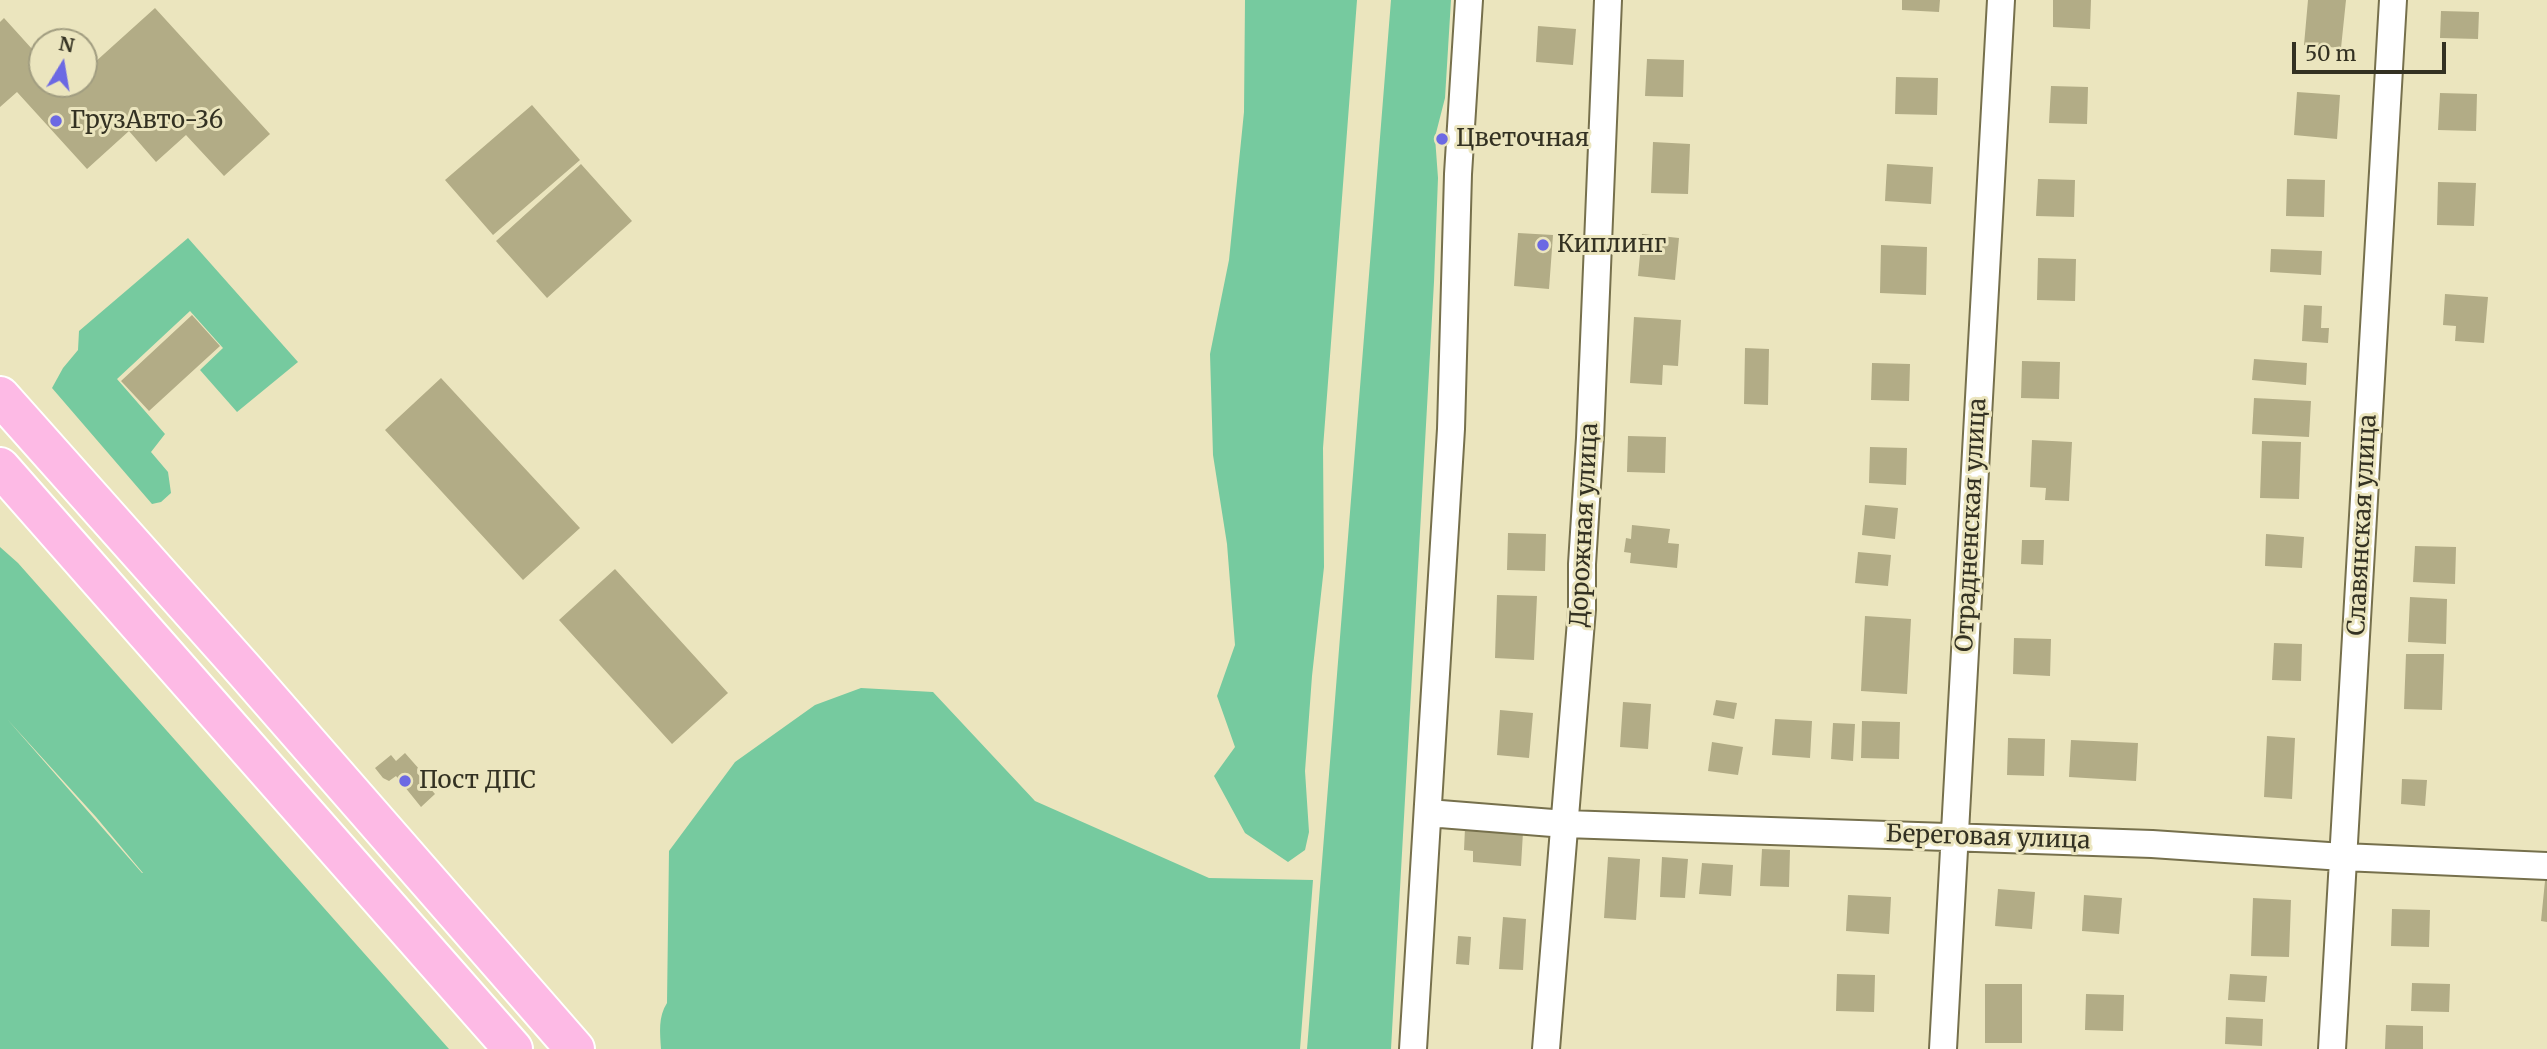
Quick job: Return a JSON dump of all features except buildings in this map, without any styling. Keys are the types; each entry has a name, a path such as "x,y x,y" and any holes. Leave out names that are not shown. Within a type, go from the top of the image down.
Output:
{"highway":[{"path":"0,396 245,671 575,1049"},
{"path":"0,467 513,1049"}],"street":[{"path":"1413,1049 1451,429 1458,186 1469,0"},
{"name":"Дорожная улица","path":"1546,1049 1582,609 1581,564 1590,438 1608,0"},
{"name":"Отрадненская улица","path":"1943,1049 2001,0"},
{"name":"Славянская улица","path":"2332,1049 2393,0"},
{"name":"Береговая улица","path":"1428,813 1565,824 2152,844 2343,857 2547,866"}],"green space":[{"path":"1245,0 1357,0 1323,448 1324,567 1305,771 1309,832 1305,850 1288,862 1245,833 1214,776 1235,747 1217,696 1235,645 1227,544 1213,455 1210,354 1229,260 1244,112"},
{"path":"1391,0 1451,0 1445,98 1435,137 1438,178 1434,282 1391,1049 1307,1049"},
{"path":"188,238 298,362 237,412 200,370 223,348 190,311 117,379 165,434 151,452 168,472 171,493 161,502 152,504 52,388 63,368 78,350 79,331"},
{"path":"0,547 18,563 449,1049 0,1049","holes":["7,719 96,817 143,873"]},
{"path":"861,688 933,692 1035,801 1209,878 1313,880 1300,1049 661,1049 661,1019 667,1003 669,851 735,762 815,705"}],"place":[{"name":"ГрузАвто-36","path":"56,121"},
{"name":"Цветочная","path":"1442,139"},
{"name":"Киплинг","path":"1543,245"},
{"name":"Пост ДПС","path":"405,781"}]}
